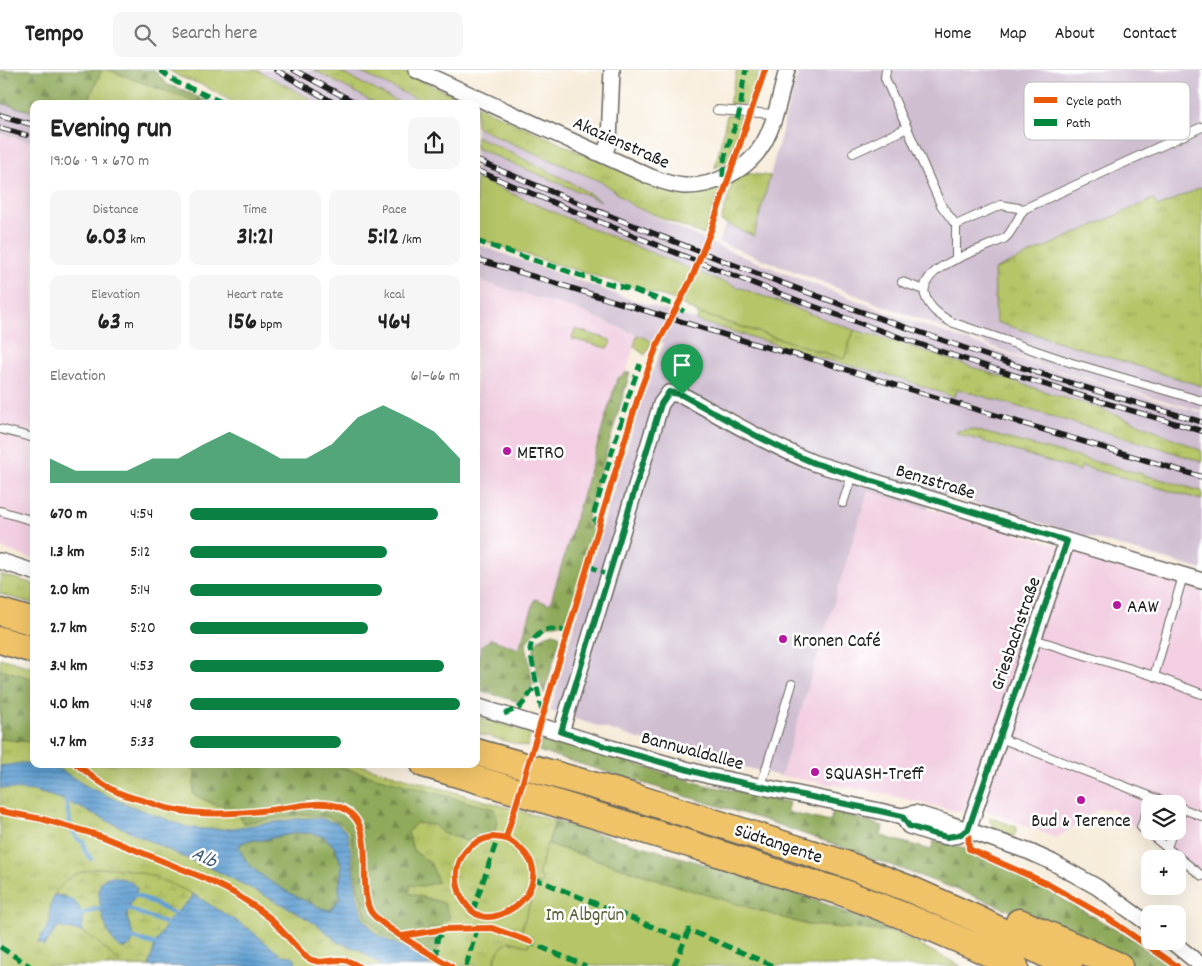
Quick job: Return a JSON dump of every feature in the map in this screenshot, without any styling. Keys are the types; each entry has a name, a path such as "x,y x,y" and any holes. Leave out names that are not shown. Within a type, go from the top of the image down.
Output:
{"highway":[{"path":"0,612 30,621"},
{"path":"0,640 30,649"},
{"name":"Südtangente","path":"480,753 643,800 845,864 912,890 977,919 1069,966"},
{"name":"Südtangente","path":"438,768 529,794 839,891 909,918 979,956 1015,966"},
{"path":"945,905 979,908 1027,925 1119,966"}],"street":[{"name":"Akazienstraße","path":"416,70 651,177 684,186 710,182 735,172 755,155 765,140 775,114 786,70"},
{"path":"604,156 609,141 612,70"},
{"name":"Benzstraße","path":"561,732 661,404 669,392 682,395 791,453 814,463 1202,581"},
{"name":"Griesbachstraße","path":"968,830 1067,541"},
{"path":"0,561 30,571"},
{"name":"Bannwaldallee","path":"480,707 611,748 710,776 902,816 909,826 934,834 947,837 959,835 968,830"},
{"path":"968,830 1030,852 1052,862 1097,887 1141,919"},
{"path":"1182,950 1202,966"}],"lane":[{"path":"886,70 885,78 941,205 956,225 956,259"},
{"path":"717,110 775,114"},
{"path":"1190,133 1202,127"},
{"path":"853,153 907,128"},
{"path":"1174,140 1024,209 1007,237 939,268 926,280 924,290 927,301 933,310 951,322 1072,363 1202,401"},
{"path":"956,225 1001,205 1024,209"},
{"path":"902,282 924,290"},
{"path":"0,429 30,437"},
{"path":"843,503 852,475"},
{"path":"0,510 30,520"},
{"path":"1154,676 1183,576"},
{"path":"1034,639 1154,676 1202,694"},
{"path":"761,786 792,684"},
{"path":"1000,738 1141,798"},
{"path":"1186,810 1202,816"},
{"path":"1157,840 1202,876"},
{"path":"1166,847 1169,840"}],"shaded area":[{"path":"257,70 314,70 370,100 313,100"},
{"path":"336,70 355,70 419,100 395,100"},
{"path":"798,70 1202,70 1202,411 1050,368 718,242 726,224 754,236"},
{"path":"0,103 30,111 30,142 0,134"},
{"path":"480,128 604,183 633,206 715,245 774,269 910,321 1050,369 1202,413 1202,451 1148,427 1093,406 910,346 854,330 708,276 588,227 480,180 480,150 599,199 538,165 480,138"},
{"path":"0,135 30,142 30,558 0,548"},
{"path":"480,245 621,296 747,336 828,360 896,377 954,397 957,389 1202,462 1202,491 971,429 956,433 1079,470 1081,466 1202,500 1202,570 935,492 928,509 868,491 781,776 639,739 550,711 607,511 647,384 664,343 637,335 575,309 480,281"},
{"path":"480,281 575,309 637,335 626,373 617,379 550,604 535,599 519,649 482,645 480,651"},
{"path":"868,491 1202,588 1202,882 1186,869 1186,850 1162,850 1150,840 1186,840 1186,795 1141,795 1141,832 1113,809 1098,809 1057,838 970,804 965,813 875,792 781,776"}],"green space":[{"path":"0,70 102,70 89,100 30,100 30,111 0,103"},
{"path":"102,70 108,70 189,100 89,100"},
{"path":"108,70 154,70 168,85 186,91 203,100 189,100"},
{"path":"169,70 257,70 313,100 229,100 203,85 180,77"},
{"path":"314,70 336,70 395,100 370,100"},
{"path":"355,70 398,70 464,100 419,100"},
{"path":"737,70 760,70 748,105 729,104"},
{"path":"480,107 656,187 721,185 704,235 633,206 604,183 480,128"},
{"path":"727,115 743,116 728,161 715,168"},
{"path":"480,138 555,175 601,201 480,150"},
{"path":"745,173 770,176 754,236 721,221 733,181"},
{"path":"480,180 588,227 708,276 854,330 844,359 698,313 670,298 480,239"},
{"path":"1202,187 1202,386 996,322 994,270 1153,199 1158,207"},
{"path":"698,313 844,359 854,330 910,346 1093,406 1148,427 1202,451 1202,462 958,389 954,397 896,377 828,360 697,321"},
{"path":"575,329 608,339 611,344 607,348 572,339"},
{"path":"637,335 652,341 645,355 634,347"},
{"path":"630,372 587,519 595,531 567,622 543,627 529,638 526,644 533,685 519,702 480,690 480,651 482,645 491,639 519,649 535,599 550,604 617,379"},
{"path":"971,429 1202,491 1202,500 1081,466 1080,471 956,433 957,431"},
{"path":"0,574 30,583 30,603 0,594"},
{"path":"553,633 559,635 560,638 544,694 536,668 534,648 540,639"},
{"path":"0,658 30,667 30,768 371,768 555,821 539,875 543,877 540,885 536,883 521,932 532,937 529,947 508,941 495,957 495,966 0,966"},
{"path":"0,669 30,678 30,742 0,739"},
{"path":"480,717 531,733 527,747 480,734"},
{"path":"543,737 705,785 789,802 787,812 830,822 833,811 883,826 881,836 931,850 934,841 961,847 1039,885 1132,939 1141,945 1141,950 1149,950 1174,966 1134,966 1066,933 961,891 830,843 764,820 538,751"},
{"path":"480,762 850,879 850,881 812,872 753,851 473,768 480,768"},
{"path":"192,768 343,768 494,809 497,821 495,832 466,841 442,833 434,825 416,823 408,832 413,850 431,864 438,882 423,886 410,885 409,893 444,903 450,917 442,925 428,929 427,937 440,936 440,945 432,964 413,950 381,933 367,919 358,889 351,833 342,824 329,817 304,814 244,823 234,807 215,805 193,794 195,772"},
{"path":"989,817 1017,827 1014,837 995,828"},
{"path":"555,821 775,886 894,932 807,925 548,844"},
{"path":"295,833 310,833 324,836 336,849 342,867 339,887 340,898 331,910 315,906 269,881 250,865 239,848 240,844 249,840 263,840"},
{"name":"Im Albgrün","path":"547,844 807,925 894,932 961,966 495,966 498,952 508,941 528,946 532,937 521,932 536,883 540,885 543,877 538,876"},
{"path":"111,868 141,873 193,894 190,900 163,930 149,966 123,966 95,940 82,932 83,920 79,908 65,896 54,895 68,879 79,873","holes":["99,888 137,895 129,908 127,916 132,931 101,908"]}],"water":[{"name":"Alb","path":"30,763 30,768 54,768 61,770 88,787 123,803 187,827 226,829 302,818 320,818 337,823 348,833 357,895 363,918 376,934 406,949 431,966 382,966 358,949 339,943 319,926 289,908 217,871 64,800 34,791 0,788 0,766","holes":["295,833 310,833 324,836 336,849 342,867 339,887 340,898 331,910 315,906 269,881 250,865 239,848 240,844 249,840 263,840"]},
{"path":"112,876 129,881 137,888 127,913 133,940 131,945 126,948 119,947 113,941 108,932 101,908 99,888 101,882"},
{"path":"193,894 249,929 281,955 293,956 296,960 294,966 149,966 155,944 169,920 192,898"},
{"path":"54,895 69,898 78,906 82,917 82,932 57,927 44,947 41,943 37,942 50,924 50,908"}],"waterway":[{"path":"66,800 70,823"},
{"path":"72,829 77,838 84,843 85,851 91,859"},
{"path":"133,896 137,895 175,914"},
{"path":"76,916 107,906"},
{"path":"123,909 129,909 167,924"},
{"path":"130,935 133,938 155,944"}],"railway":[{"path":"276,70 329,100"},
{"path":"294,70 350,100"},
{"path":"0,115 30,124"},
{"path":"0,128 26,135"},
{"path":"480,162 644,230 814,295 1027,369 1202,422"},
{"path":"480,172 767,289 865,325 1033,381 1202,431"},
{"path":"480,260 1202,477"}],"marked path":[{"path":"160,70 176,82 217,100"},
{"path":"723,177 724,160 739,113 746,70"},
{"path":"480,242 582,276 630,289 669,303 687,313"},
{"path":"599,527 593,516 640,364"},
{"path":"588,565 609,576"},
{"path":"542,712 530,649 532,641 542,631 551,629 568,631"},
{"path":"504,714 519,708 536,684"},
{"path":"473,911 498,837"},
{"path":"533,878 685,940"},
{"path":"466,966 478,926"},
{"path":"437,958 437,939 445,929"},
{"path":"674,966 689,930 774,966"},
{"path":"526,941 586,966"},
{"path":"0,947 30,966"}],"cycle path":[{"path":"506,838 640,391 658,343 691,280 710,233 765,70"},
{"path":"81,768 118,793 183,811 232,813 314,804 340,807 352,815 360,825 365,853 366,897 370,910 383,924 394,932 451,966"},
{"path":"0,811 42,819 101,836 204,878 234,893 270,918 311,960 320,962 344,960 358,966"},
{"path":"968,830 969,849 1046,883 1106,917 1177,966"},
{"path":"492,837 508,840 522,850 529,858 533,876 528,893 515,907 497,916 488,917 475,913 462,898 457,882 457,874 460,859 464,853 479,841 492,837"},
{"path":"402,936 445,929 492,928 531,942"}],"place":[{"name":"METRO","path":"507,451"},
{"name":"AAW","path":"1117,605"},
{"name":"Kronen Café","path":"783,639"},
{"name":"SQUASH-Treff","path":"815,772"},
{"name":"Bud & Terence","path":"1081,800"}],"route":[{"path":"669,392 682,395 766,441 814,463 1067,541 968,830 959,835 947,837 934,834 909,826 902,816 710,776 561,732 661,404 669,392"}]}
